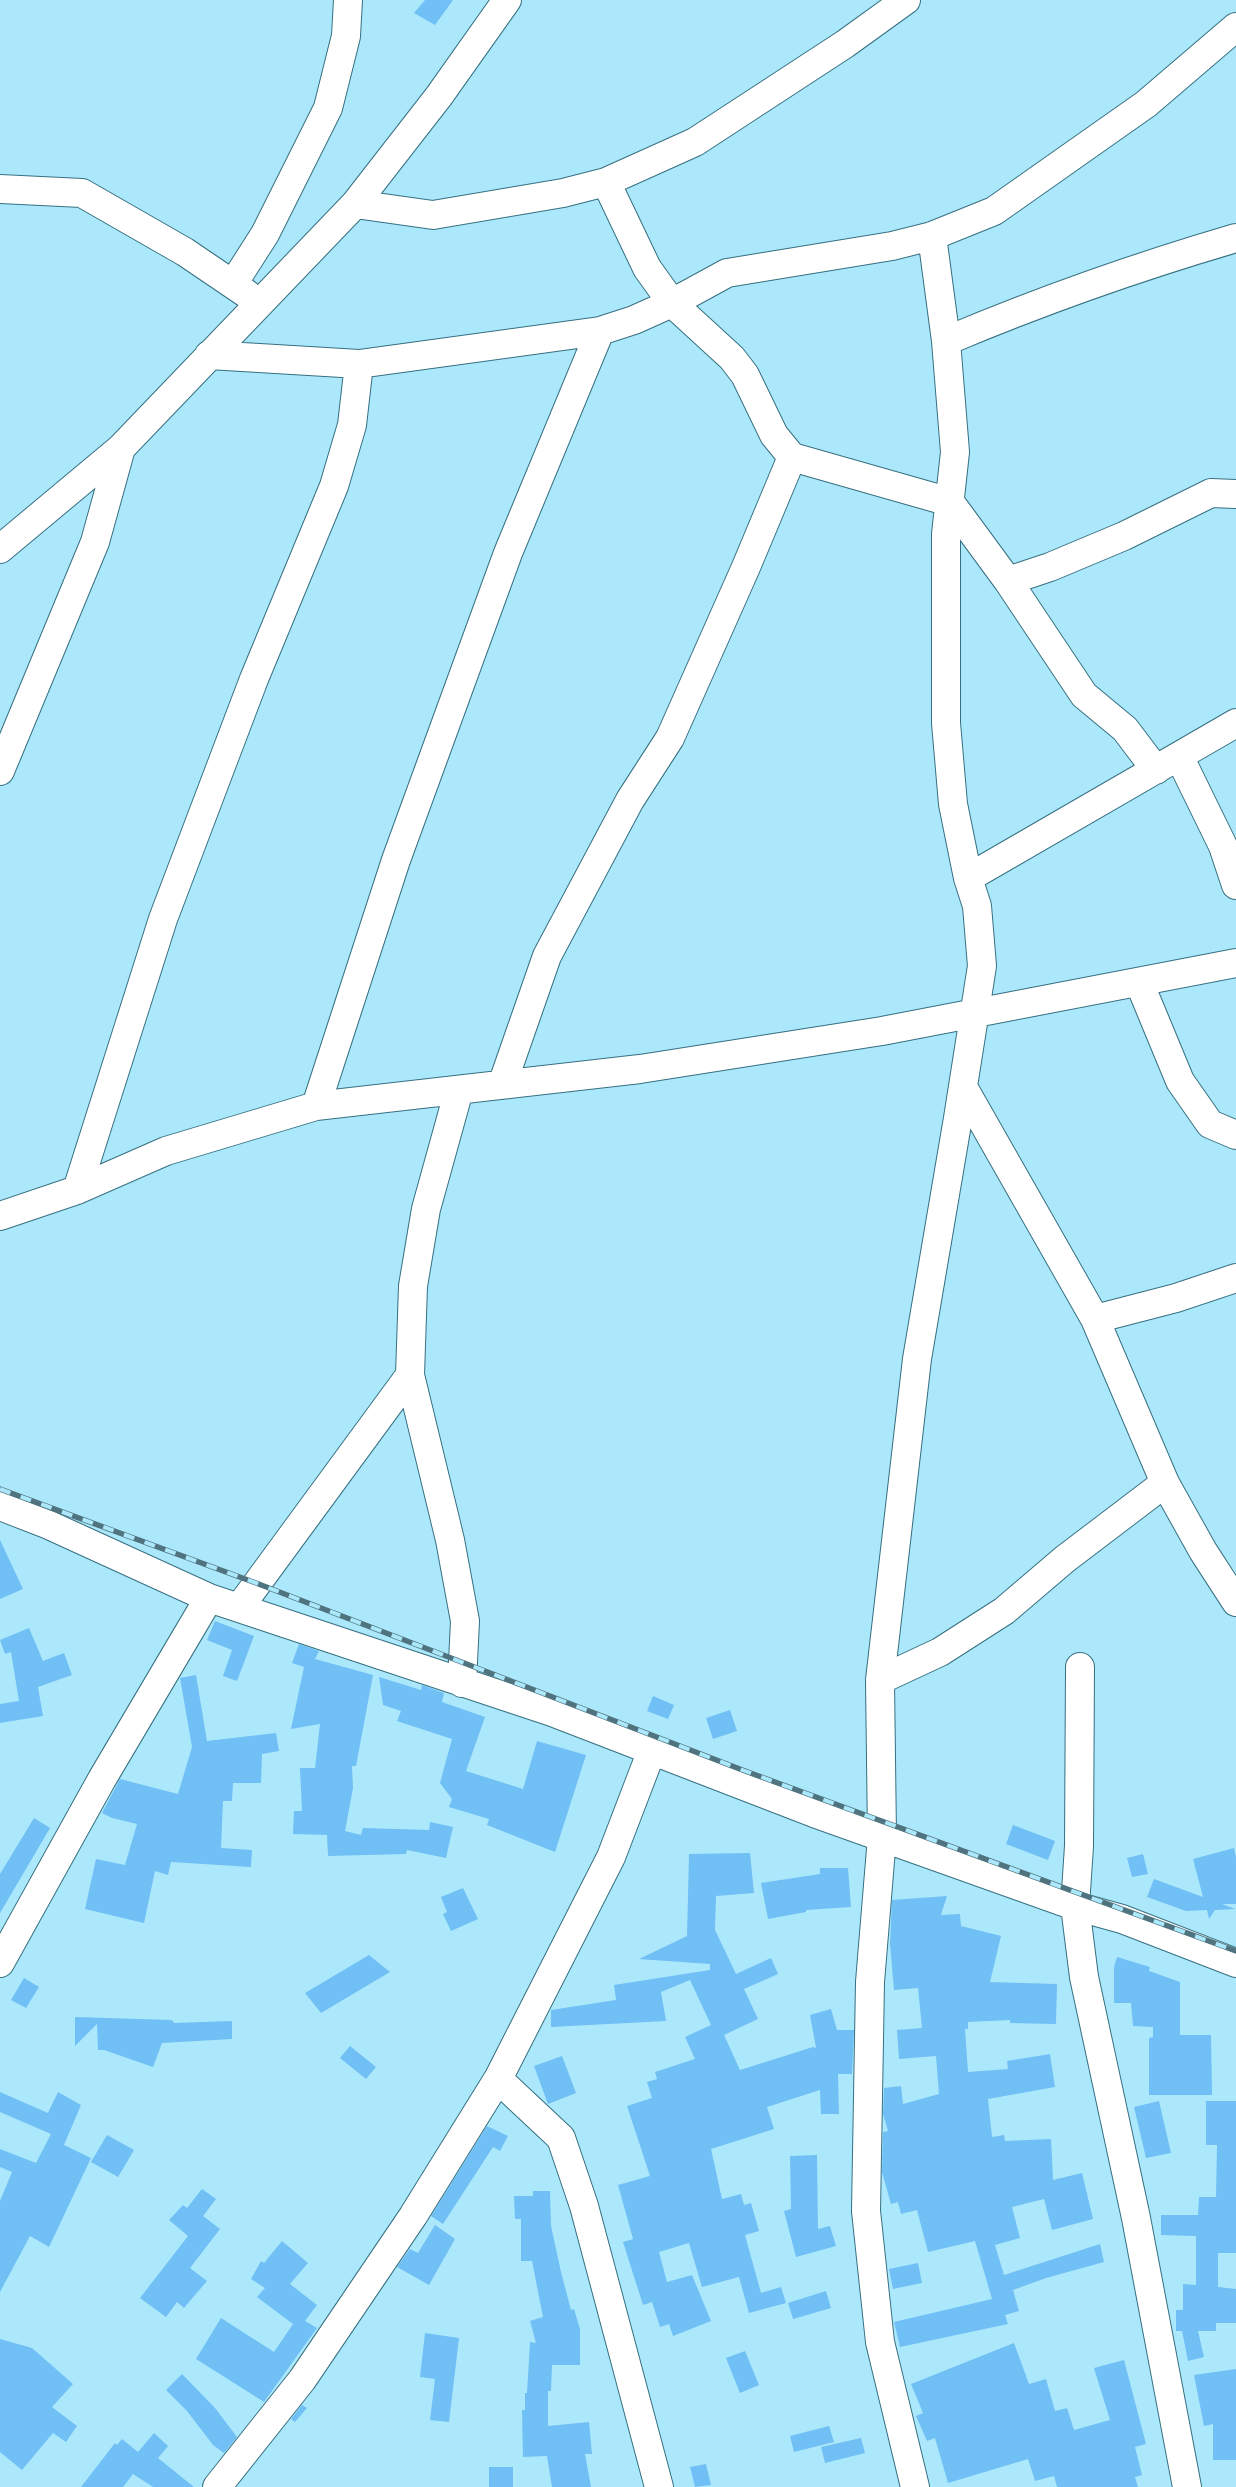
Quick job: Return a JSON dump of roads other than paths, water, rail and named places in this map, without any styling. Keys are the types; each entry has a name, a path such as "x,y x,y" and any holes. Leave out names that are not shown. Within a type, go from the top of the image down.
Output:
{"street":[{"path":"233,284 265,234 328,108 346,36 348,0"},
{"path":"0,549 121,448 355,204 438,96 507,0"},
{"path":"355,204 433,214 563,193 606,182 696,142 846,44 906,0"},
{"path":"210,355 359,364 600,331 634,320 672,303 727,273 892,246 932,236 994,211 1146,104 1236,28"},
{"path":"606,182 647,268 672,303 732,358 745,375 774,435 792,457 950,502 1008,581 1084,695 1125,729 1156,770"},
{"path":"0,189 82,193 185,252 260,303"},
{"path":"915,2487 880,2342 866,2211 870,1982 882,1837 880,1680 917,1359 964,1087 982,966 977,906 968,878 953,804 946,723 946,534 955,452 946,340 932,236"},
{"path":"946,340 1016,312 1148,264 1236,238"},
{"path":"316,1106 400,850 508,553 600,331"},
{"path":"77,1190 163,919 254,678 334,486 352,424 359,364"},
{"path":"0,771 95,542 121,448"},
{"path":"502,1084 547,956 630,800 670,738 792,457"},
{"path":"1008,581 1050,567 1124,536 1211,493 1236,494"},
{"path":"968,878 1236,723"},
{"path":"1179,756 1224,846 1236,886"},
{"path":"0,1216 77,1190 166,1151 316,1106 640,1069 975,1014 1236,962"},
{"path":"1139,982 1180,1081 1210,1124 1236,1135"},
{"path":"964,1087 1095,1319 1165,1483 1203,1551 1236,1602"},
{"path":"459,1090 426,1210 413,1286 410,1375 450,1540 465,1621 462,1683"},
{"path":"1095,1319 1176,1298 1236,1278"},
{"path":"239,1608 410,1375"},
{"path":"880,1680 940,1652 1004,1611 1065,1559 1165,1483"},
{"path":"0,1506 49,1525 210,1598 552,1712 814,1814 1076,1906 1122,1919 1236,1963"},
{"path":"0,1963 102,1779 210,1598"},
{"path":"1080,1667 1079,1846 1076,1906 1084,1977 1136,2218 1187,2487"},
{"path":"217,2487 307,2372 413,2216 498,2080 611,1857 652,1750"},
{"path":"498,2080 561,2138 584,2206 659,2487"}],"railway":[{"path":"0,1489 256,1583 745,1771 1236,1951"}]}
